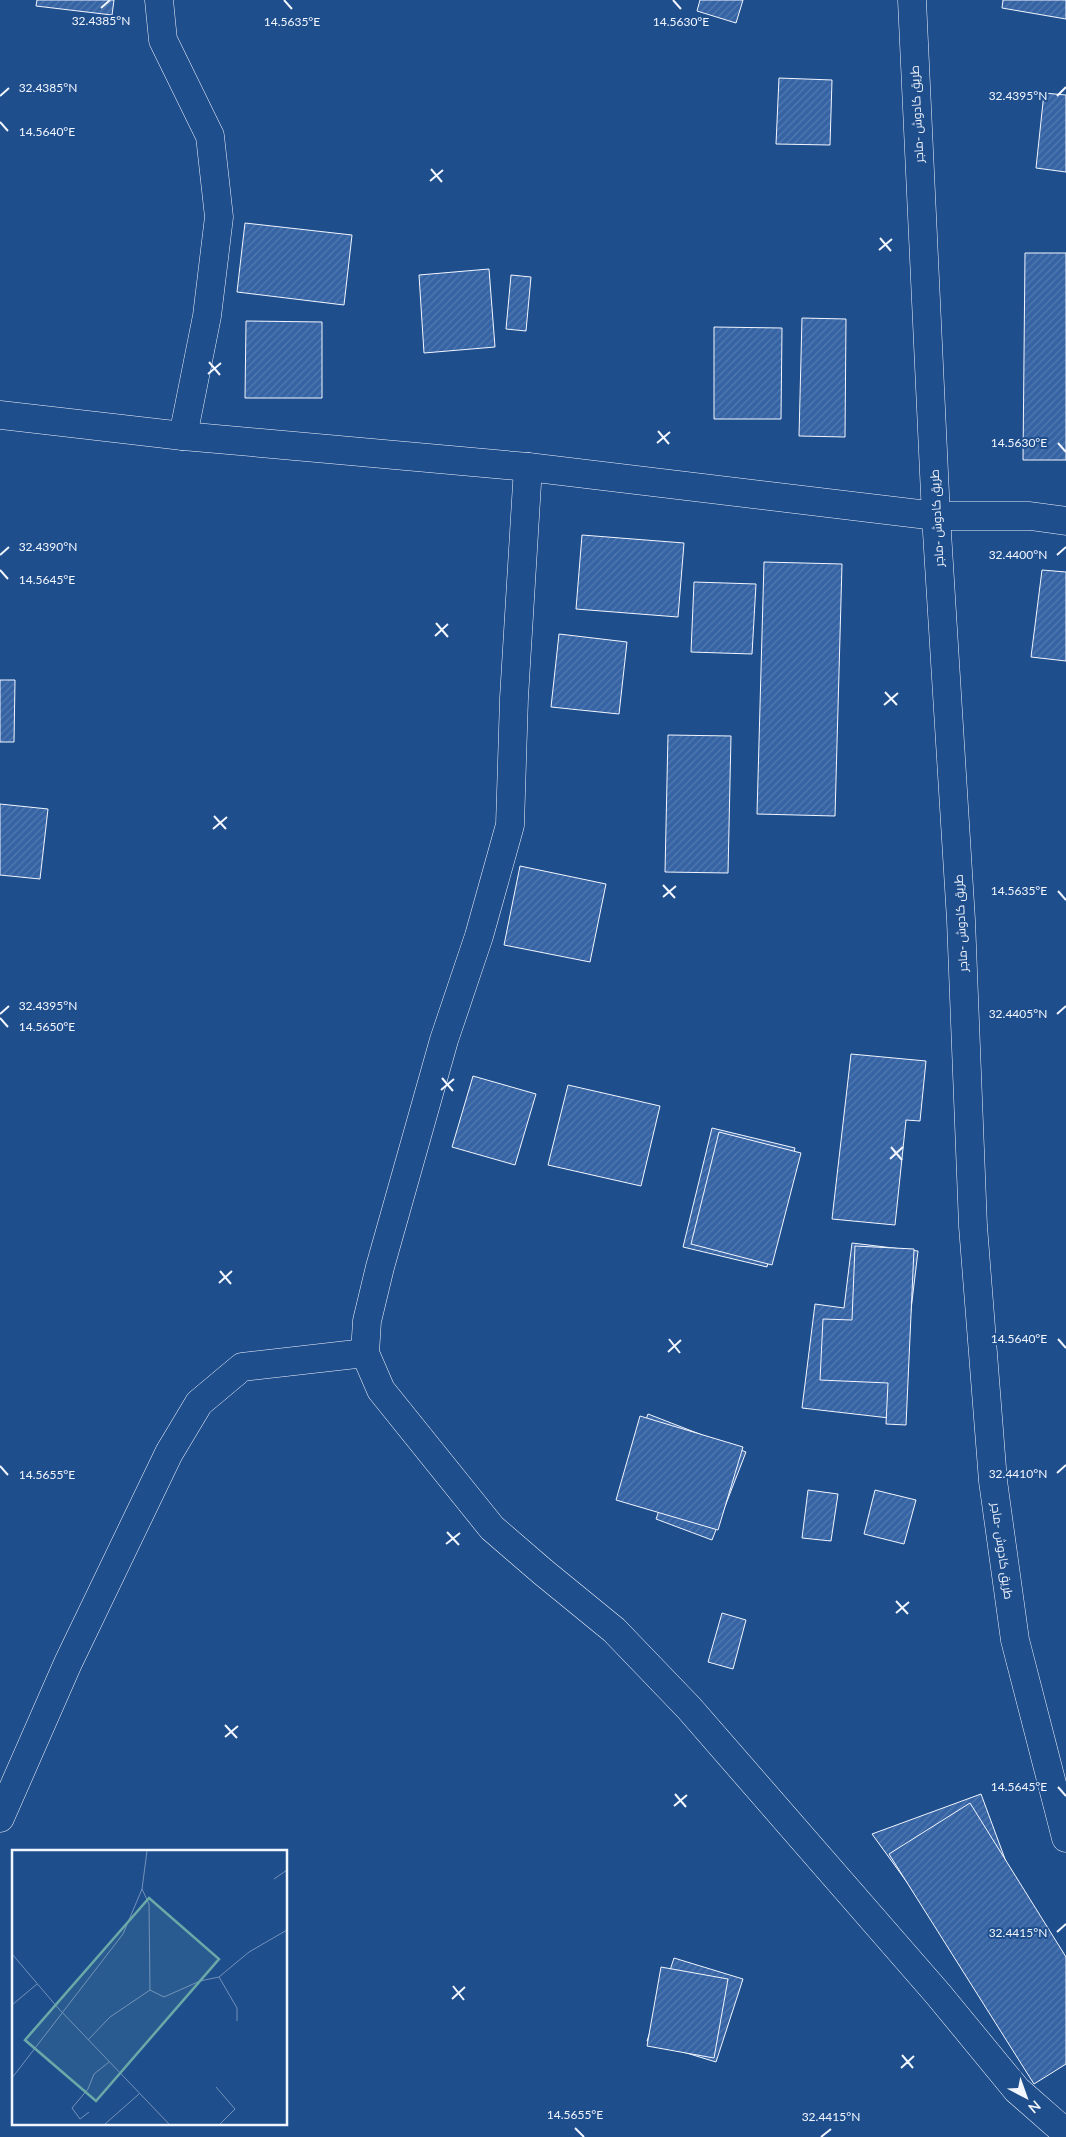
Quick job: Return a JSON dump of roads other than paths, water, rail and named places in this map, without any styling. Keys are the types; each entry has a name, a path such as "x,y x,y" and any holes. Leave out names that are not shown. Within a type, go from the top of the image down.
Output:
{"main road":[{"path":"159,0 163,40 210,136 219,217 207,316 183,436"},
{"name":"طريق كادوش -ماجر","path":"912,0 936,516 961,920 973,1226 993,1481 1015,1640 1066,1838"},
{"path":"0,415 183,436 528,467 936,516 1030,516 1066,521"},
{"path":"528,467 514,698 510,825 479,936 444,1040 380,1267 367,1321 365,1353 381,1390 492,1528 614,1630 689,1708 938,1994 1016,2090 1066,2132"},
{"path":"0,1818 68,1663 160,1470 199,1403 242,1367 365,1353"}]}
